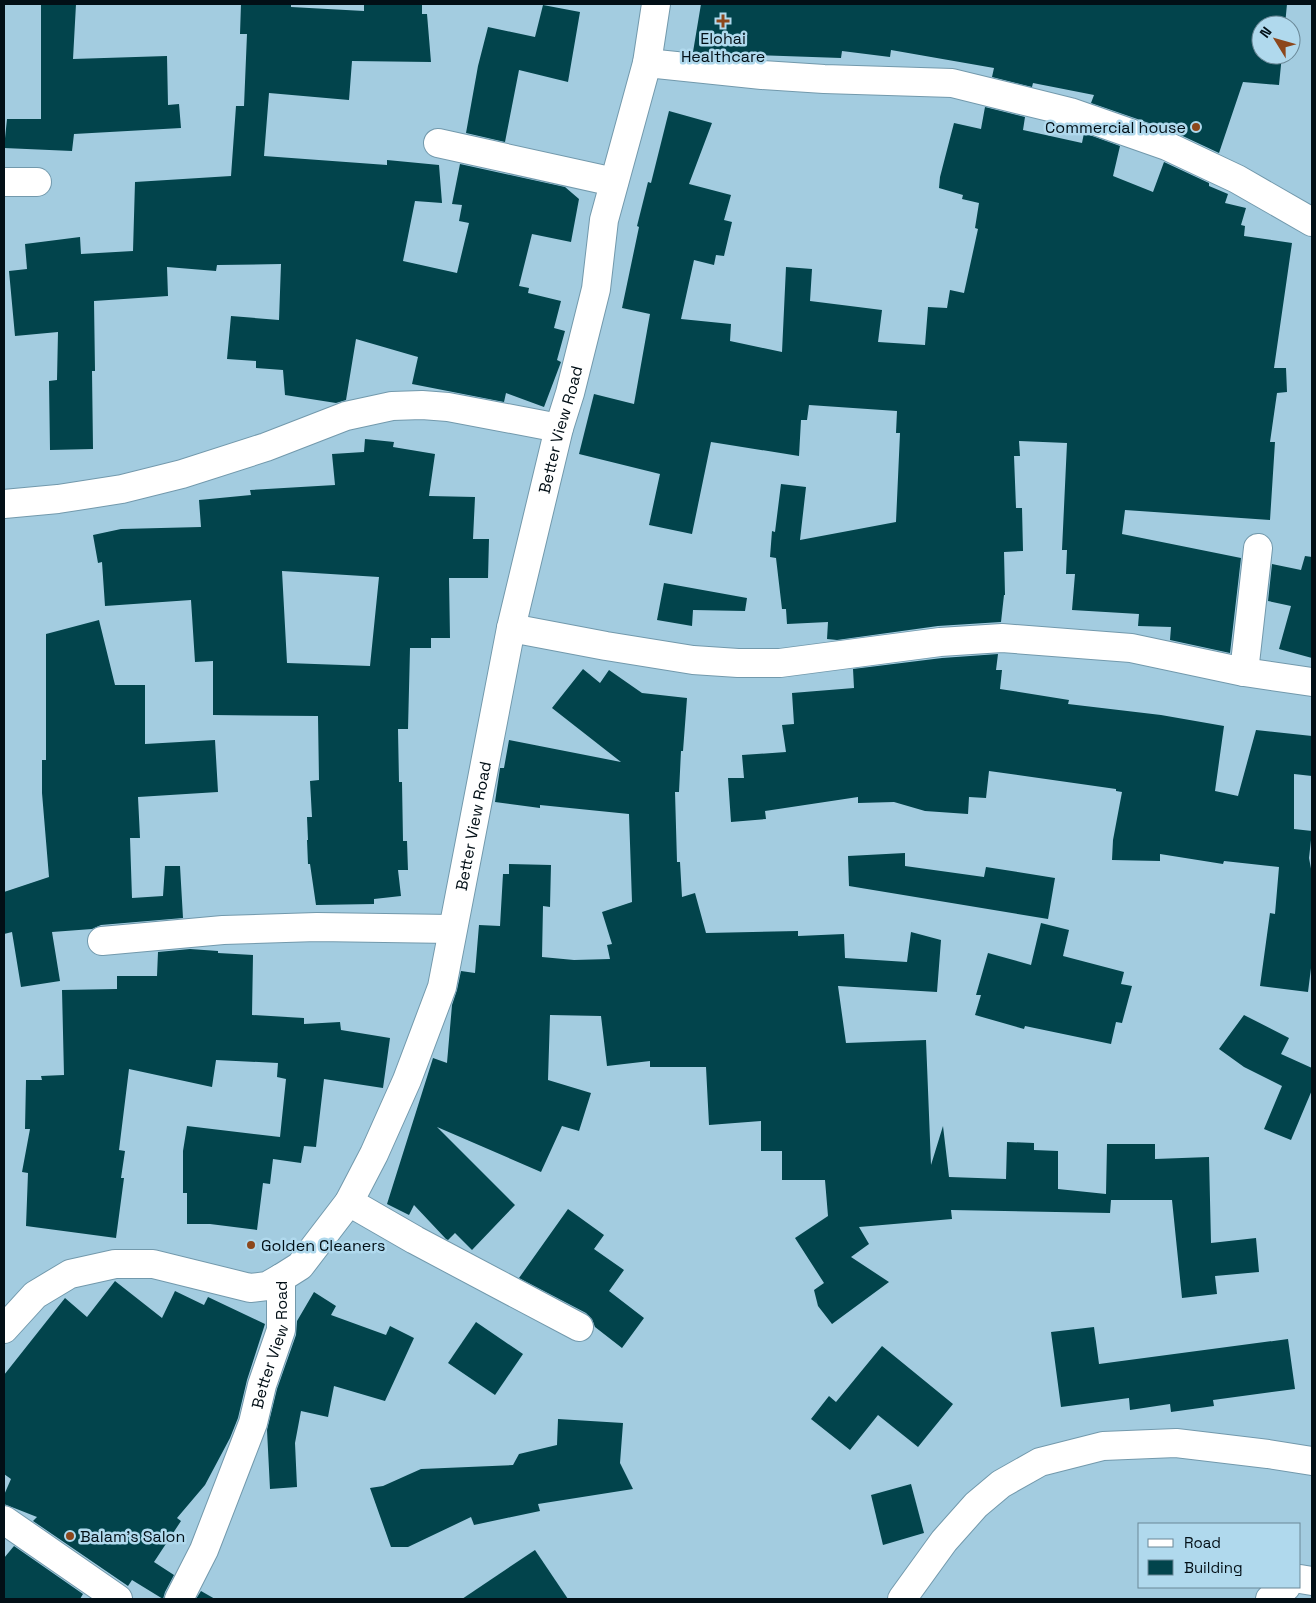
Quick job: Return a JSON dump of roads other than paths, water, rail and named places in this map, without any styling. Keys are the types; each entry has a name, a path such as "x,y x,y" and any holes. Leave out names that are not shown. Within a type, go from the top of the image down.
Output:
{"street":[{"name":"Better View Road","path":"179,1599 204,1550 253,1423 262,1385 281,1330 281,1278 300,1266 349,1202 374,1154 421,1044 442,987 511,628 559,428 570,393 596,289 604,220 647,63 656,4"},
{"path":"647,63 762,75 952,83 1070,112 1167,146 1237,179 1312,222"},
{"path":"438,142 614,182"},
{"path":"4,182 37,182"},
{"path":"4,504 58,499 122,489 182,474 266,447 346,416 392,406 422,405 448,407 559,428"},
{"path":"1244,672 1258,548"},
{"path":"511,628 693,660 780,663 940,642 1002,638 1131,648 1244,672 1312,682"},
{"path":"102,940 223,930 317,927 452,929"},
{"path":"349,1202 414,1240 580,1327"},
{"path":"4,1329 35,1295 70,1274 115,1264 153,1264 250,1288 267,1286 281,1278"},
{"path":"902,1599 944,1541 976,1505 1001,1484 1040,1462 1103,1446 1176,1444 1312,1461"},
{"path":"4,1520 118,1599"},
{"path":"1270,1599 1285,1588"}],"place":[{"name":"Elohai Healthcare","path":"723,21"},
{"name":"Commercial house","path":"1196,127"},
{"name":"Golden Cleaners","path":"251,1245"},
{"name":"Balam's Salon","path":"70,1536"}]}
